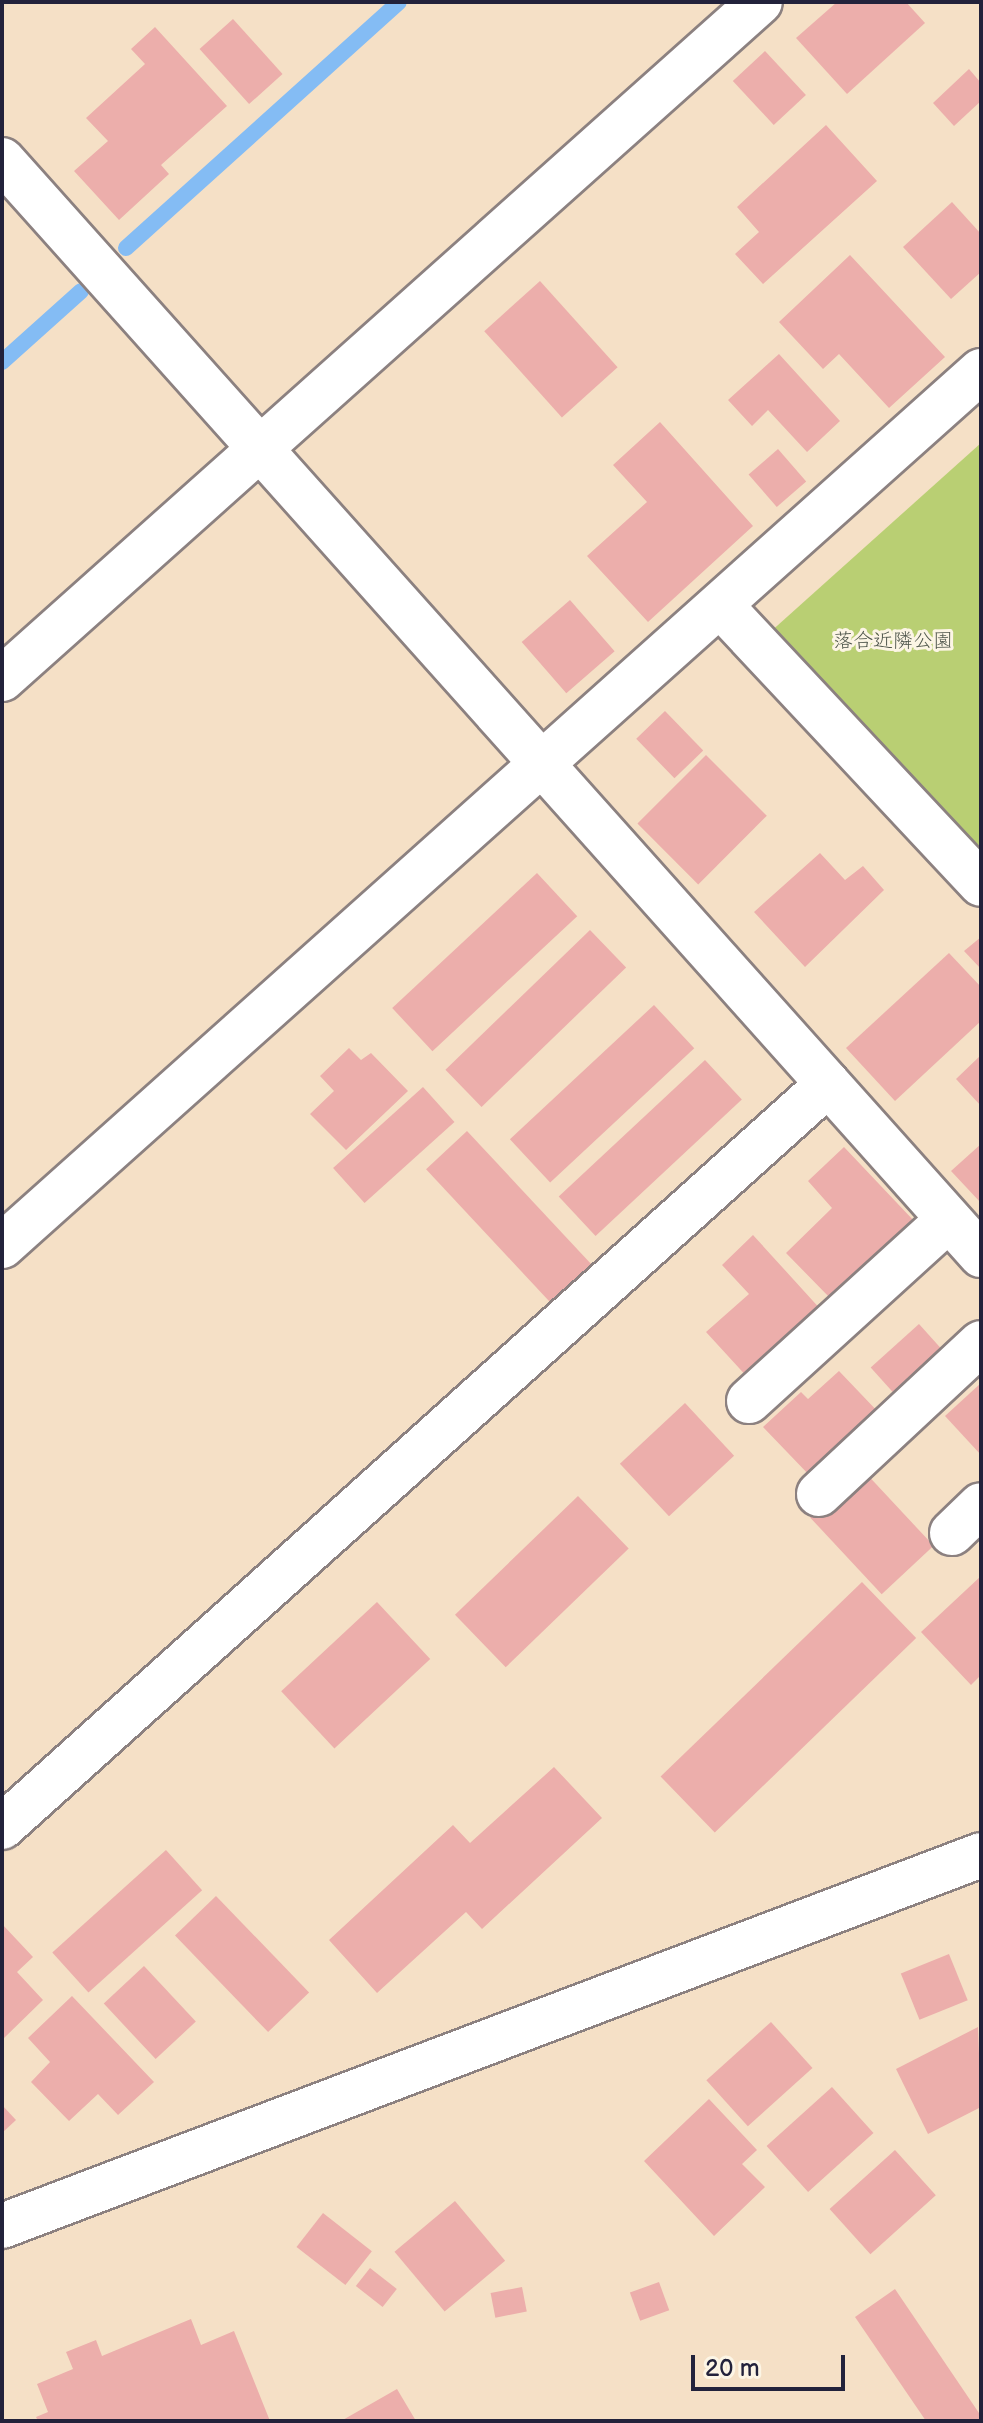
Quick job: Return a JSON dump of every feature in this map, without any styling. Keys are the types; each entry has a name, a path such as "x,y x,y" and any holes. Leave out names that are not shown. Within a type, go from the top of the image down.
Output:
{"street":[{"path":"2,679 760,2"},
{"path":"2,160 261,445 540,765 981,1255"},
{"path":"2,1246 540,765 722,607 981,371"},
{"path":"722,607 981,884"},
{"path":"2,1827 828,1084"},
{"path":"749,1401 949,1219"},
{"path":"819,1494 981,1343"},
{"path":"2,2226 981,1855"}],"green space":[{"name":"落合近隣公園","path":"981,443 981,868 768,634"}],"building":[{"path":"837,2 906,2 925,23 847,94 796,38"},
{"path":"233,19 283,74 249,104 200,49"},
{"path":"155,27 227,106 161,165 169,174 119,220 74,171 108,141 86,118 145,64 131,49"},
{"path":"765,51 806,95 774,125 733,81"},
{"path":"969,69 981,83 981,101 954,126 933,103"},
{"path":"826,125 877,181 763,284 735,254 759,232 737,207"},
{"path":"952,202 981,234 981,272 951,299 903,247"},
{"path":"850,255 945,357 889,408 839,354 823,369 779,322"},
{"path":"540,281 618,367 562,417 484,331"},
{"path":"779,354 840,421 807,452 768,410 752,426 728,400"},
{"path":"660,422 753,526 648,622 587,556 647,502 613,465"},
{"path":"778,449 806,481 777,507 749,475"},
{"path":"570,600 615,651 566,693 522,642"},
{"path":"665,711 703,751 674,778 636,739"},
{"path":"706,755 767,816 698,884 637,824"},
{"path":"820,853 845,880 863,866 884,890 805,967 754,912"},
{"path":"537,873 577,916 432,1051 392,1008"},
{"path":"590,930 626,967 482,1107 445,1070"},
{"path":"981,937 981,969 964,951"},
{"path":"949,953 981,987 981,1021 895,1101 846,1048"},
{"path":"654,1005 694,1048 550,1183 510,1139"},
{"path":"349,1048 361,1060 371,1053 408,1091 346,1150 310,1114 334,1091 320,1076"},
{"path":"981,1055 981,1106 956,1079"},
{"path":"705,1060 742,1099 596,1236 559,1196"},
{"path":"423,1087 454,1122 365,1203 333,1168"},
{"path":"467,1131 592,1265 551,1303 426,1169"},
{"path":"981,1144 981,1203 951,1171"},
{"path":"844,1147 915,1222 831,1299 786,1253 832,1208 808,1181"},
{"path":"753,1235 823,1312 750,1380 706,1332 749,1294 722,1265"},
{"path":"919,1324 947,1355 899,1399 871,1367"},
{"path":"839,1371 881,1415 812,1478 763,1427 801,1392 808,1399"},
{"path":"981,1383 981,1455 945,1416"},
{"path":"685,1403 734,1456 669,1516 620,1464"},
{"path":"862,1469 934,1546 882,1594 810,1517"},
{"path":"578,1496 629,1549 506,1667 455,1615"},
{"path":"981,1576 981,1675 971,1685 921,1632"},
{"path":"862,1582 916,1638 715,1833 661,1777"},
{"path":"377,1602 430,1659 334,1748 281,1691"},
{"path":"554,1767 602,1818 482,1929 466,1912 377,1993 329,1940 453,1825 470,1843"},
{"path":"166,1850 202,1890 88,1993 52,1952"},
{"path":"216,1896 309,1992 268,2032 175,1936"},
{"path":"2,1924 33,1957 17,1972 43,2000 2,2040"},
{"path":"949,1954 968,2000 920,2020 901,1973"},
{"path":"144,1966 196,2022 156,2059 104,2004"},
{"path":"72,1996 154,2082 118,2115 98,2094 69,2121 31,2082 50,2062 28,2038"},
{"path":"771,2022 812,2068 748,2126 706,2080"},
{"path":"978,2027 981,2107 928,2134 896,2069"},
{"path":"832,2087 873,2133 808,2192 767,2146"},
{"path":"709,2099 757,2150 742,2164 765,2187 714,2236 644,2161"},
{"path":"2,2105 16,2120 2,2133"},
{"path":"895,2150 936,2195 870,2254 830,2209"},
{"path":"455,2201 505,2261 445,2312 394,2252"},
{"path":"323,2213 372,2251 345,2285 297,2247"},
{"path":"370,2268 397,2289 383,2307 356,2286"},
{"path":"659,2282 669,2310 640,2321 630,2293"},
{"path":"522,2287 527,2312 495,2318 491,2293"},
{"path":"895,2289 981,2416 981,2421 926,2421 855,2317"},
{"path":"191,2319 201,2345 234,2331 270,2421 38,2421 36,2417 48,2412 37,2384 73,2369 66,2352 96,2340 102,2356"},
{"path":"397,2389 416,2421 341,2421"}],"waterway":[{"path":"126,248 399,2"},
{"path":"2,362 81,291"}]}
